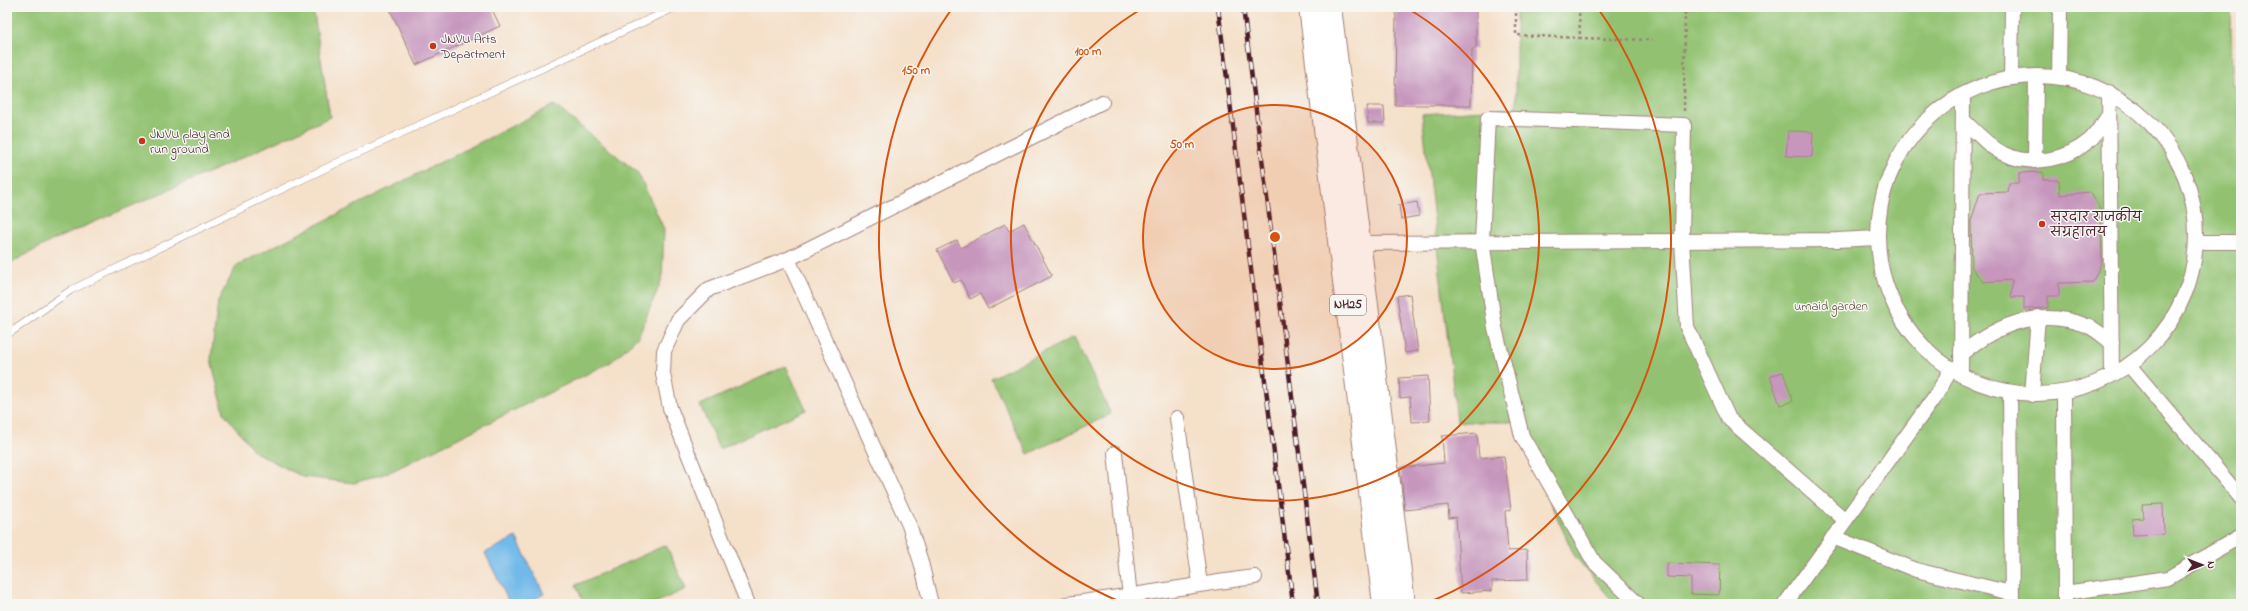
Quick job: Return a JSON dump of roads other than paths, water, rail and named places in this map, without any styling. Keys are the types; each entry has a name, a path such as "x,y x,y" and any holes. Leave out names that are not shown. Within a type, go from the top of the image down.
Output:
{"main road":[{"name":"NH25","path":"1310,7 1384,604"},
{"name":"NH25","path":"1330,7 1404,604"}],"street":[{"path":"2011,77 2012,7"},
{"path":"2059,77 2060,7"},
{"path":"2035,161 2036,76"},
{"path":"2011,77 2066,77 2109,92 2154,126 2173,152 2186,180 2194,212 2196,242 2188,286 2158,340 2129,365 2092,385 2064,392 2032,395 1990,388 1957,372 1923,348 1900,318 1887,290 1878,238 1877,230 1884,188 1903,148 1930,115 1947,102 2002,78 2011,77"},
{"path":"2109,92 2112,374"},
{"path":"1785,604 1936,395 1957,372 1961,354 1964,95"},
{"path":"748,604 670,408 663,374 664,351 678,320 709,288 788,259 1102,102"},
{"path":"1963,120 2003,154 2035,161 2051,160 2078,149 2091,139 2109,115"},
{"path":"1638,604 1594,562 1522,436 1494,328 1482,241 1488,118 1684,125 1682,240 1688,327 1729,419 1845,520"},
{"path":"1360,243 1482,241 1837,240 1878,238"},
{"path":"2196,242 2241,242"},
{"path":"788,259 909,525 921,562 931,604"},
{"path":"1961,354 1992,333 2038,317 2072,322 2091,328 2112,343"},
{"path":"2032,395 2038,317"},
{"path":"2129,365 2241,498"},
{"path":"1833,537 1916,570 2012,599 2010,392"},
{"path":"2064,392 2065,598 2168,578 2241,536"},
{"path":"1177,418 1200,584"},
{"path":"1116,453 1130,597"},
{"path":"1066,604 1130,597 1200,584 1255,577"}],"lane":[{"path":"7,336 71,290 345,160 676,7"}],"water":[{"path":"516,537 544,594 525,604 510,604 485,553"}],"railway":[{"path":"1218,7 1293,604"},
{"path":"1243,7 1318,604"}],"place":[{"name":"JNVU Arts Department","path":"433,46"},
{"name":"JNVU play and run ground","path":"142,141"},
{"name":"सरदार राजकीय संग्रहालय","path":"2042,224"}],"park label":[{"name":"umaid garden","path":"1831,306"}]}
